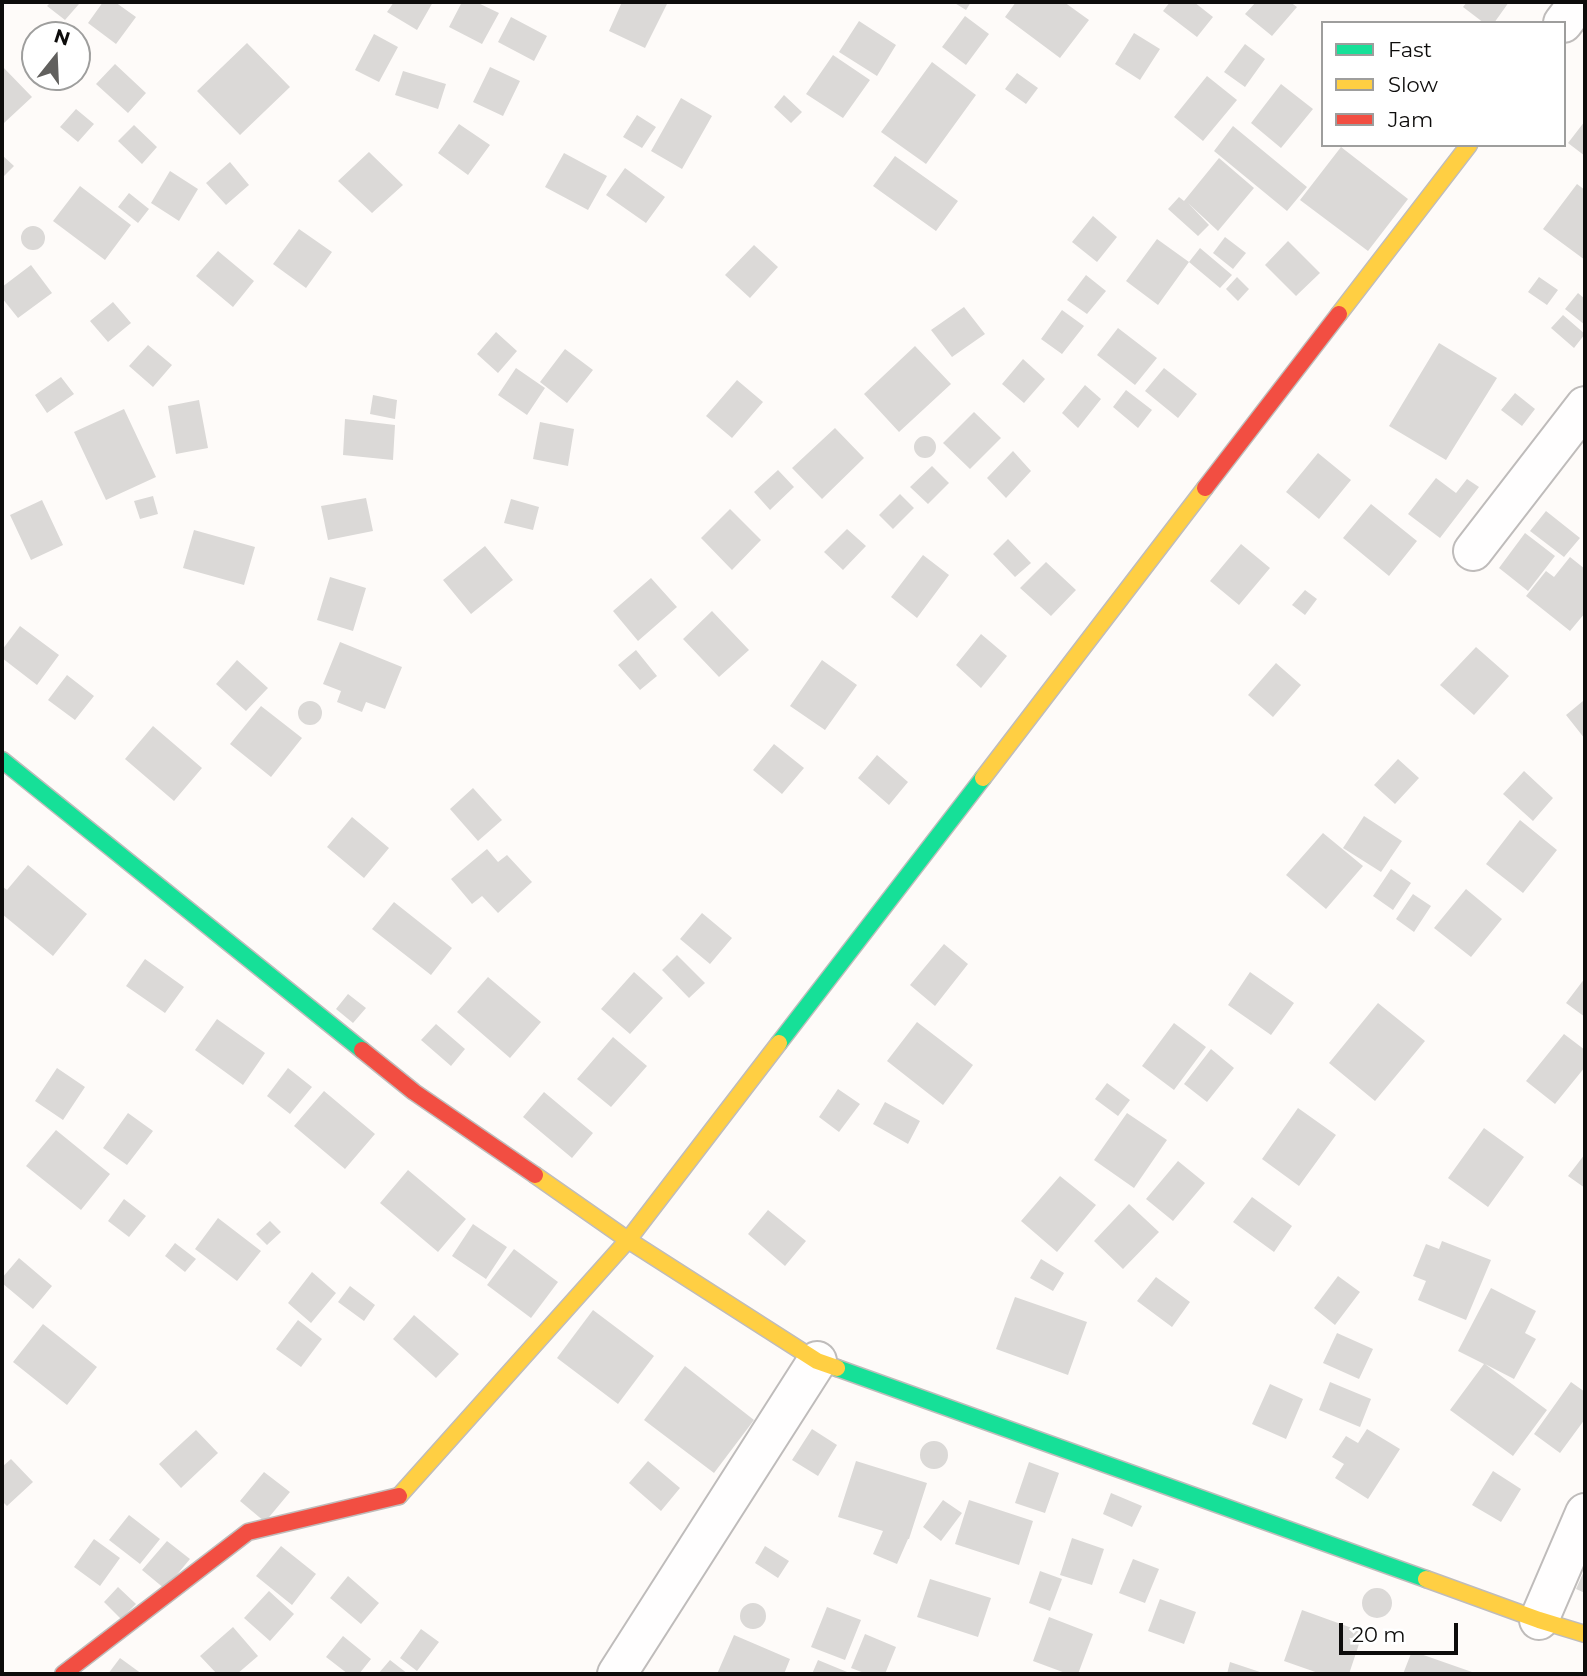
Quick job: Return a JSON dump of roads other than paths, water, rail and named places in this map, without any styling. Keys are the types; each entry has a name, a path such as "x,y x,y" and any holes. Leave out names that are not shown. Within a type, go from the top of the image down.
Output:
{"street":[{"path":"1565,21 1579,2"},
{"path":"63,1674 248,1532 398,1497 628,1240 1467,147"},
{"path":"1473,551 1585,406"},
{"path":"2,760 414,1092 628,1240 817,1361 1539,1620 1585,1634"},
{"path":"617,1674 817,1361"},
{"path":"1539,1620 1585,1513"}]}
